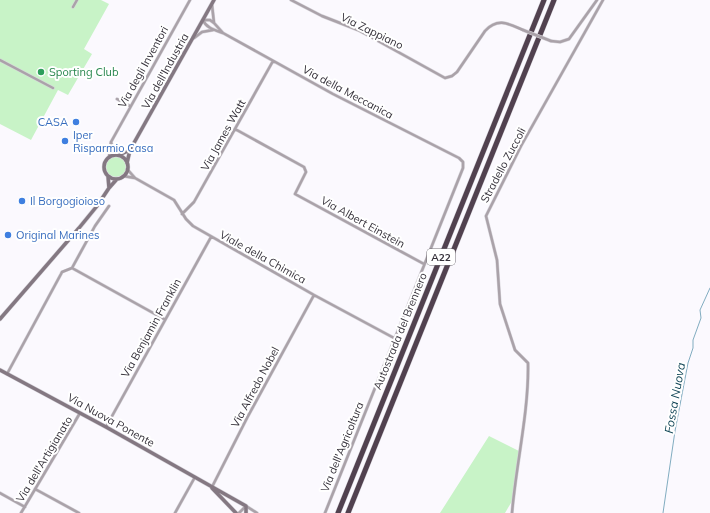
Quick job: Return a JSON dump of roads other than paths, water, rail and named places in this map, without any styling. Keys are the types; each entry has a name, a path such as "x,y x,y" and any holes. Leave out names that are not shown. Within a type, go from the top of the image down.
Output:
{"highway":[{"name":"Autostrada del Brennero","path":"338,513 544,0"},
{"name":"Autostrada del Brennero","path":"348,513 554,0"}],"street":[{"path":"73,7 77,0"},
{"name":"Via degli Inventori","path":"109,157 111,142 190,0"},
{"name":"Via dell'Industria","path":"127,163 130,150 214,0"},
{"name":"Via Zappiano","path":"291,0 322,16 358,30 445,78 452,76 457,72 485,31 491,26 497,23 503,23 550,41 560,42 569,39 597,0"},
{"name":"Stradello Zuccoli","path":"512,513 528,384 528,363 515,350 500,304 497,260 486,216 521,146 603,0"},
{"path":"212,4 214,23"},
{"path":"203,20 210,20 214,23"},
{"name":"Via della Meccanica","path":"203,20 207,26 223,33 340,97 459,158 463,162 463,165"},
{"name":"Via della Meccanica","path":"214,23 223,33"},
{"name":"Via della Meccanica","path":"193,38 206,30 214,30 223,33"},
{"path":"0,60 53,88"},
{"name":"Via James Watt","path":"182,214 194,202 273,61"},
{"path":"117,99 130,106"},
{"name":"Via Albert Einstein","path":"235,128 304,167 306,172 295,194 424,264"},
{"path":"0,319 88,217 109,188 123,176 127,169 127,163 124,158 118,155 113,149 111,142"},
{"path":"118,179 105,174 103,166 105,161 109,157 130,150"},
{"name":"Via dell'Agricoltura","path":"325,513 463,165"},
{"name":"Viale della Chimica","path":"127,169 135,178 174,200 188,222 211,237 394,338"},
{"path":"108,176 109,188"},
{"name":"Viale della Chimica","path":"123,176 135,178"},
{"path":"7,374 62,272 72,268 95,226 109,206"},
{"name":"Via Benjamin Franklin","path":"106,427 164,319 211,237"},
{"path":"72,268 164,319"},
{"name":"Via Alfredo Nobel","path":"211,488 314,295"},
{"name":"Via Nuova Ponente","path":"0,370 106,427 257,513"},
{"name":"Via dell'Artigianato","path":"21,513 80,413"},
{"path":"175,513 195,477"},
{"name":"Via Nuova Ponente","path":"211,488 238,513"},
{"path":"36,489 79,513"},
{"path":"0,493 25,506"},
{"path":"229,505 231,498"},
{"path":"238,513 246,506"},
{"path":"246,506 246,513"}],"waterway":[{"name":"Fossa Nuova","path":"663,513 675,431 688,363 693,348 693,340 701,318 700,310 710,288"}],"place":[{"name":"Sporting Club","path":"41,72"},
{"name":"CASA","path":"76,122"},
{"name":"Iper Risparmio Casa","path":"65,141"},
{"name":"Il Borgogioioso","path":"22,201"},
{"name":"Original Marines","path":"8,235"}]}
